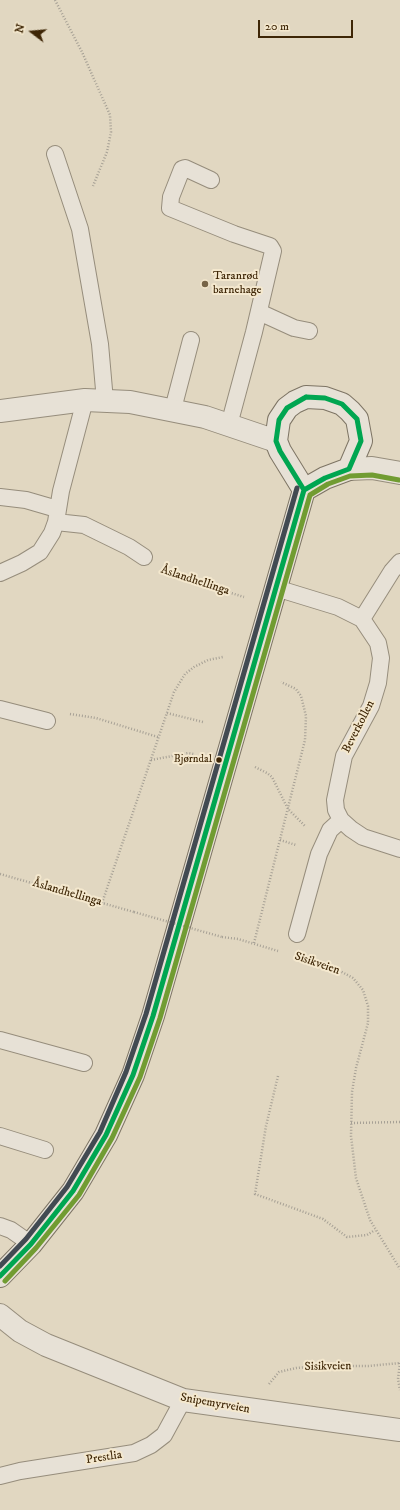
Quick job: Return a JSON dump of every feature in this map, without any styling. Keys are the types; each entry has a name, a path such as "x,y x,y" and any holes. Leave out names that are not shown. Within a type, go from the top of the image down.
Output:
{"street":[{"path":"304,490 280,451 276,440 279,420 287,408 295,402 306,397 333,400 342,404 357,419 361,441 349,469"},
{"path":"0,411 95,401 130,402 173,409 205,417 276,440"},
{"path":"0,1276 31,1244 64,1204 90,1164 120,1107 133,1076 152,1016 304,490 325,478 349,469 372,468 400,473"},
{"name":"Snipemyrveien","path":"0,1315 20,1331 46,1345 183,1400 400,1430"}],"lane":[{"path":"0,573 40,552 52,532 95,401 100,344 80,230 55,154"},
{"path":"211,180 185,168 182,169 171,197 170,208 272,248 259,312 229,425"},
{"path":"259,312 288,325 309,331"},
{"path":"173,409 191,340"},
{"path":"0,497 26,500 129,546 144,557"},
{"path":"362,619 392,571 400,562"},
{"name":"Beverkollen","path":"276,588 338,607 362,619 378,643 381,658 380,671 371,706 344,756 342,764 335,800 336,810 341,820"},
{"path":"0,709 47,721"},
{"path":"297,934 319,854 330,830 341,820 363,837 400,849"},
{"path":"0,1040 84,1063"},
{"path":"0,1136 45,1150"},
{"path":"0,1226 11,1230 31,1244"},
{"name":"Prestlia","path":"0,1476 20,1471 134,1453 151,1445 164,1435 183,1400"}],"path":[{"path":"55,0 85,59 110,115 111,127 107,152 89,196 75,212"},
{"name":"Åslandhellinga","path":"144,557 152,566 168,574 229,591 248,600"},
{"path":"102,903 174,692 184,674 208,660 223,657"},
{"path":"254,943 305,740 306,716 301,696 296,689 281,682"},
{"path":"167,713 203,722"},
{"path":"47,721 70,714 80,715 158,737"},
{"path":"151,760 188,753 194,754"},
{"path":"255,767 272,777 288,809 324,845"},
{"name":"Åslandhellinga","path":"0,874 134,912"},
{"name":"Sisikveien","path":"134,912 222,937 254,943 282,952"},
{"name":"Sisikveien","path":"296,956 353,978 363,990 365,996 368,1006 368,1023 356,1068 352,1092 351,1123 356,1178 370,1220 400,1269"},
{"path":"278,1076 266,1126 255,1194 323,1219 347,1237 367,1234 376,1230"},
{"path":"351,1123 400,1122"},
{"path":"400,1363 398,1379 400,1390"},
{"name":"Sisikveien","path":"254,1411 270,1383 279,1372 319,1366 368,1366 400,1363"}],"transit line":[{"path":"306,397 325,398 342,404 357,419 361,441 349,469 325,478 304,490 280,451 276,441 279,420 287,408 306,397"},
{"path":"5,1281 36,1248 79,1195 112,1138 140,1077 160,1018 310,495 328,484 350,476 372,475 399,480"},
{"path":"0,1266 26,1239 67,1187 100,1132 126,1072 146,1014 297,488"},
{"path":"0,1276 31,1244 73,1191 106,1135 133,1075 153,1016 304,490"}],"place":[{"name":"Taranrød barnehage","path":"205,284"},
{"name":"Bjørndal","path":"219,760"}]}
